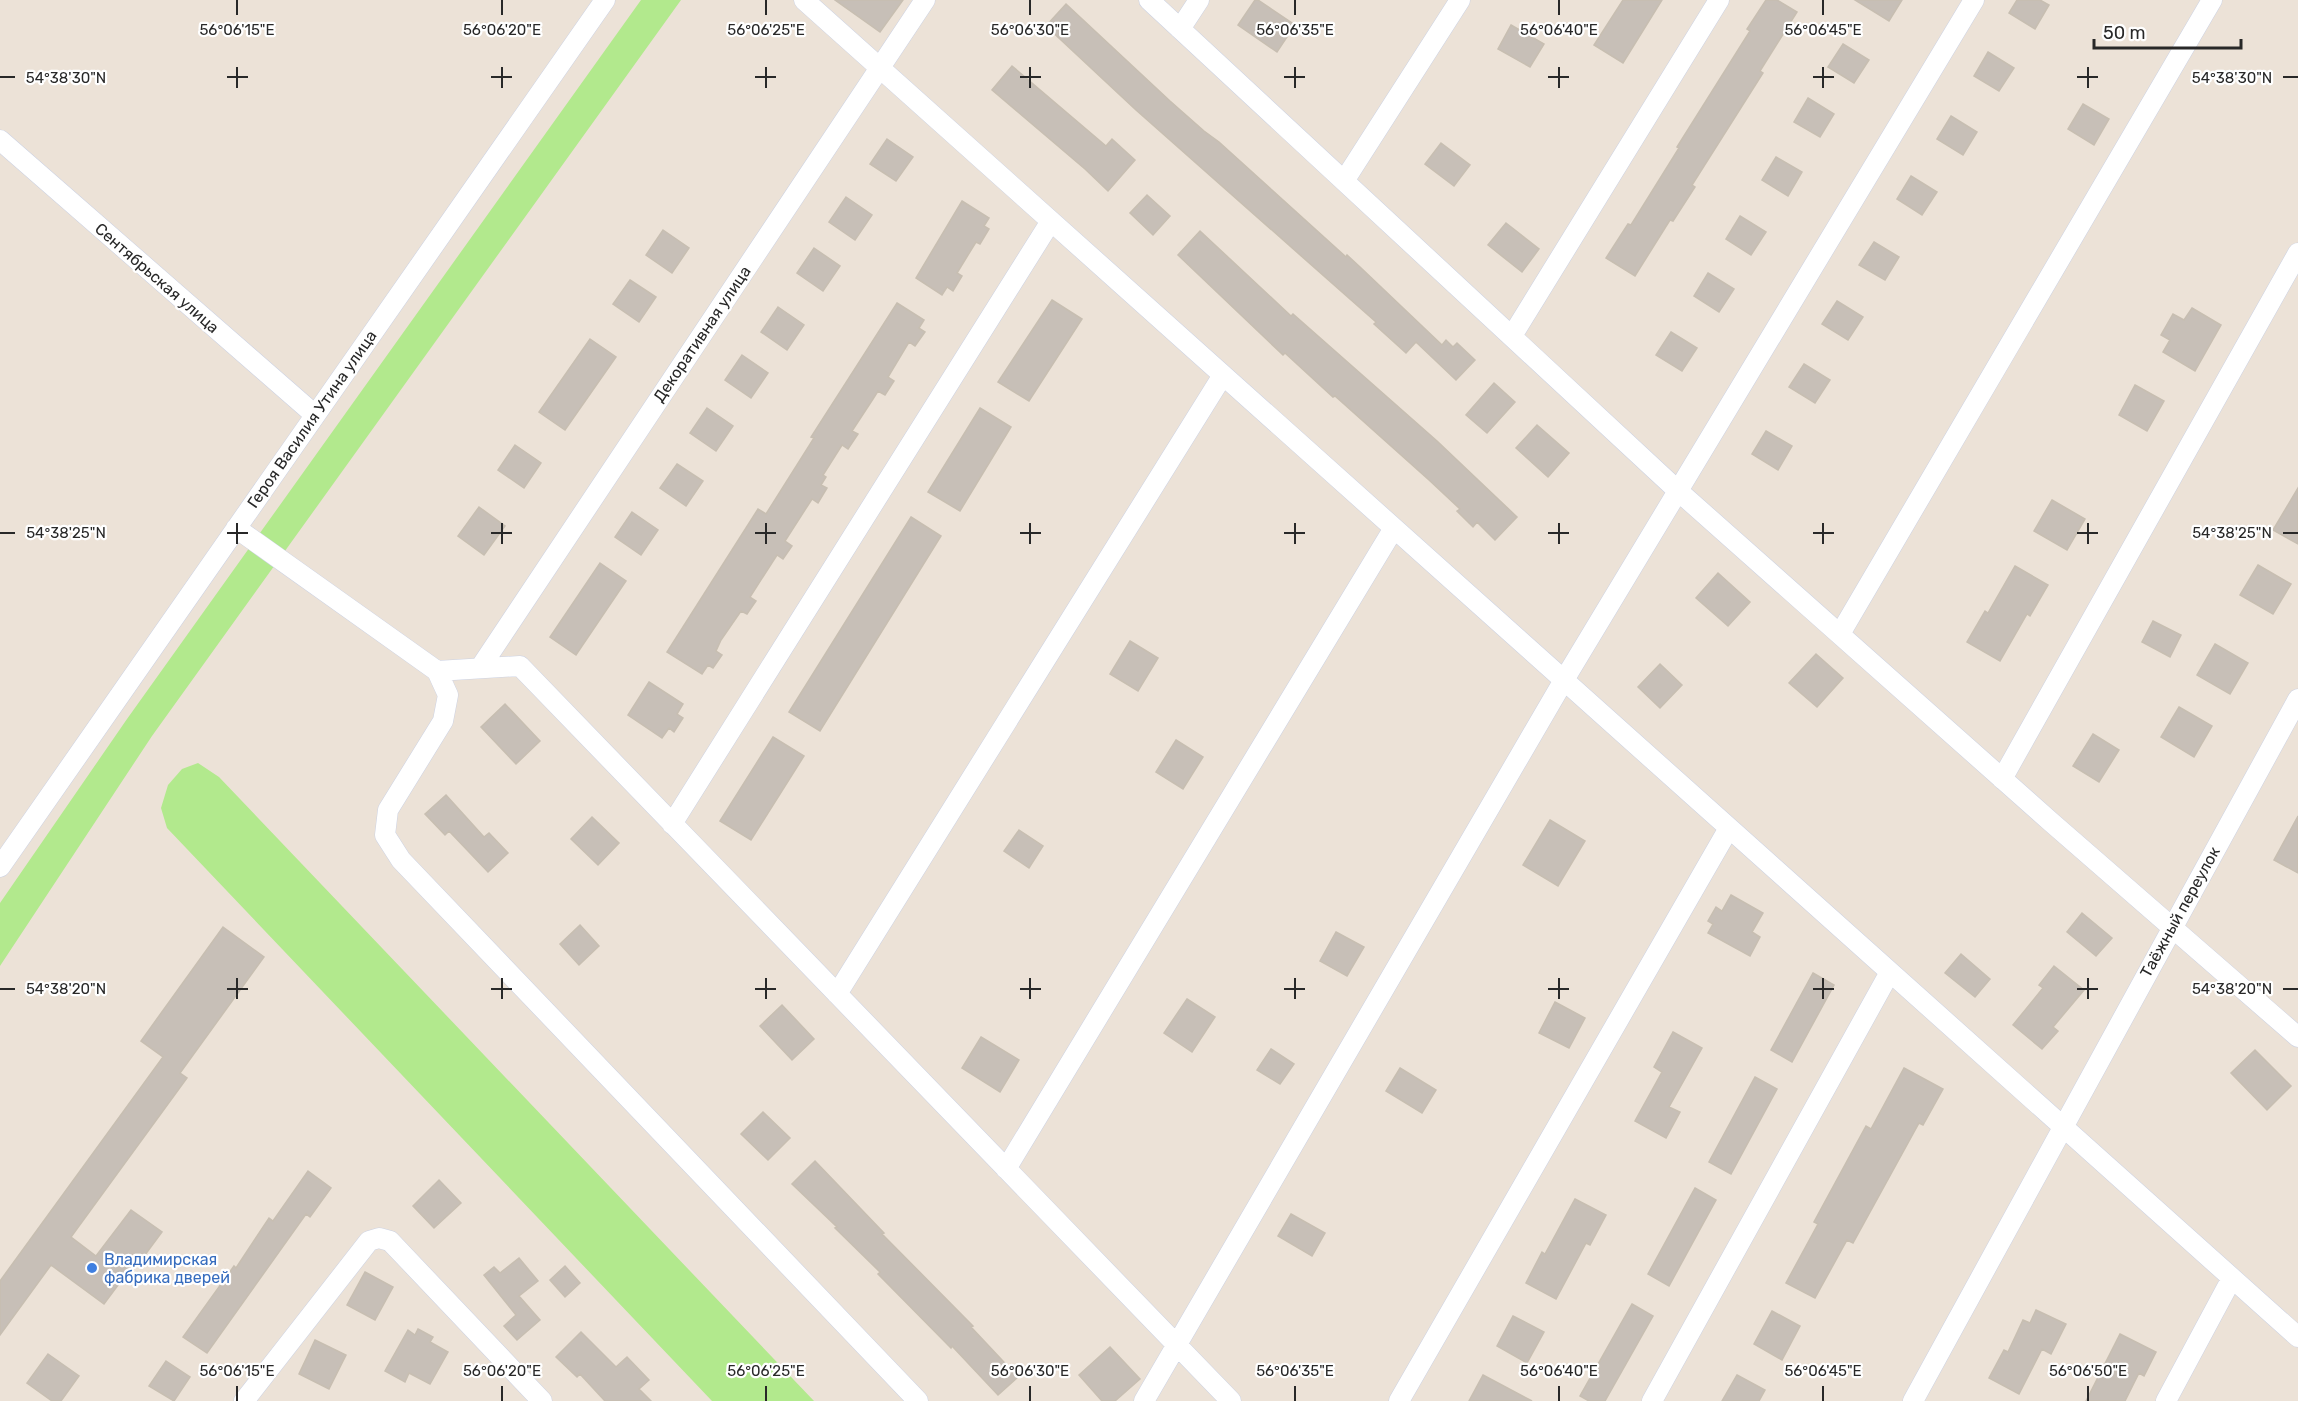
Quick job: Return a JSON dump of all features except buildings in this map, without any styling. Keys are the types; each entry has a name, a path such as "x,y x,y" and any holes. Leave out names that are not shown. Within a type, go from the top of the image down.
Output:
{"street":[{"name":"Героя Василия Утина улица","path":"0,867 605,0"},
{"path":"804,0 2298,1336"},
{"name":"Декоративная улица","path":"480,668 926,0"},
{"path":"1149,0 1678,490 2002,779 2298,1037"},
{"path":"1180,29 1199,0"},
{"path":"1344,181 1460,0"},
{"path":"1512,336 1719,0"},
{"path":"1144,1401 1564,680 1974,0"},
{"path":"1840,634 2212,0"},
{"name":"Сентябрьская улица","path":"0,140 315,415"},
{"path":"672,824 1051,221"},
{"path":"2002,779 2298,253"},
{"path":"837,994 1223,375"},
{"path":"236,528 437,670 448,695 443,721 388,810 385,835 401,860 918,1401"},
{"path":"1006,1169 1394,528"},
{"path":"437,670 520,666 1231,1401"},
{"name":"Таёжный переулок","path":"1913,1401 2298,699"},
{"path":"1399,1401 1729,828"},
{"path":"1652,1401 1890,972"},
{"path":"244,1401 369,1241 379,1238 390,1240 542,1401"},
{"path":"2166,1401 2232,1278"}],"green space":[{"path":"641,0 681,0 152,736 0,966 0,903 127,719"},
{"path":"198,763 219,777 814,1401 712,1401 167,828 161,808 168,785 182,769"}],"place":[{"name":"Владимирская фабрика дверей","path":"92,1268"}]}
